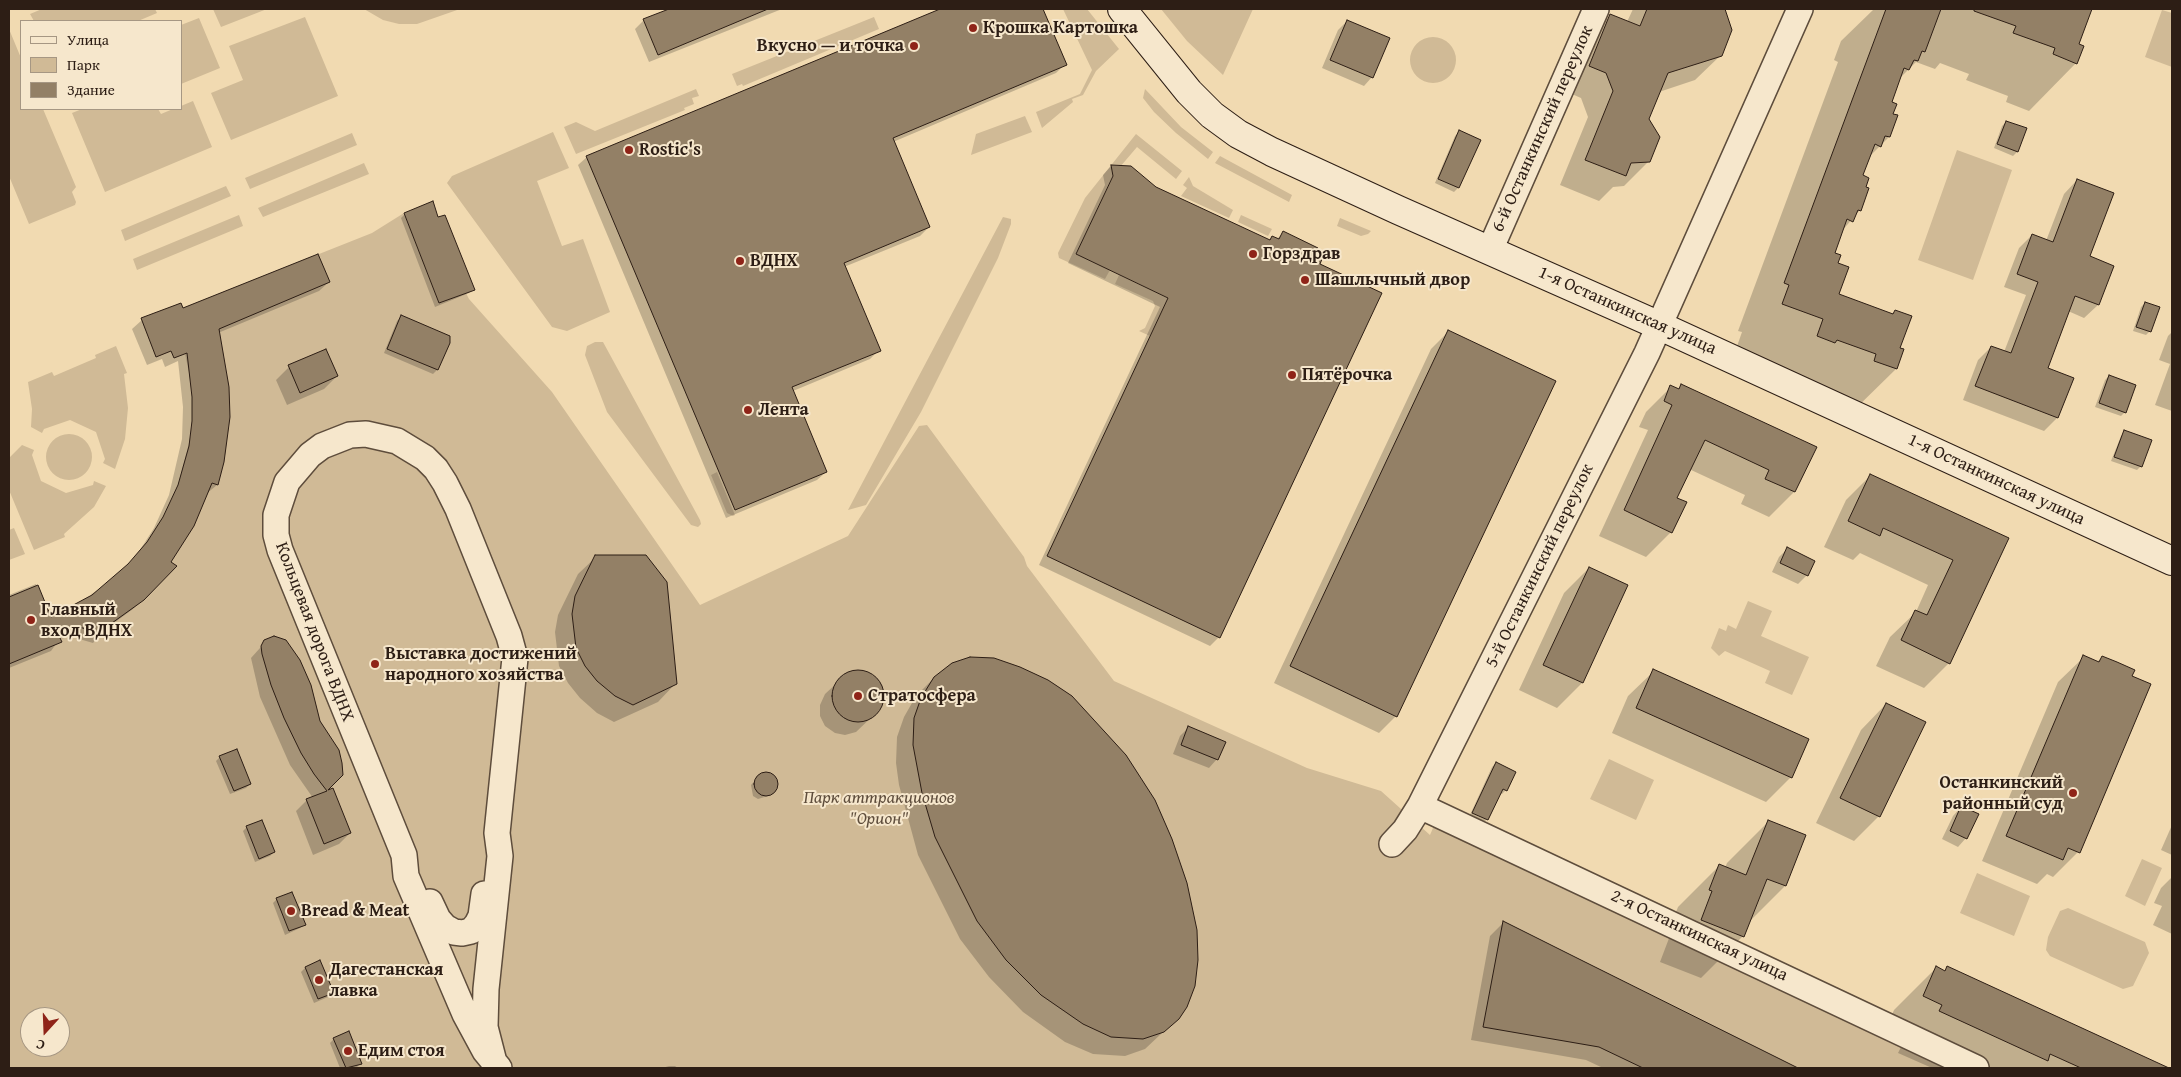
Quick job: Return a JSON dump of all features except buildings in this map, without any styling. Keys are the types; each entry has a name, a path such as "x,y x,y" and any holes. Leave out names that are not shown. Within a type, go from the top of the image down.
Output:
{"street":[{"name":"1-я Останкинская улица","path":"1122,9 1189,92 1212,115 1238,134 1272,152 1660,326 2172,561"},
{"name":"6-й Останкинский переулок","path":"1490,250 1596,9"},
{"name":"5-й Останкинский переулок","path":"1392,844 1405,830 1420,806 1660,326 1800,9"},
{"name":"Кольцевая дорога ВДНХ","path":"350,435 374,435 397,441 425,458 436,469 458,509 509,636 515,658 497,833 500,856 484,1008 485,1026 497,1065 485,1051 464,1014 406,876 404,855 285,567 276,534 276,515 281,498 287,482 298,467 322,446 350,435"},
{"name":"2-я Останкинская улица","path":"1420,806 1976,1068"},
{"path":"404,855 417,872 438,919 444,927 454,932 462,933 470,931 477,924 481,916 488,854 497,833"}],"green space":[{"path":"42,9 155,9 157,13 140,20 33,20 30,14"},
{"path":"213,9 267,9 221,27"},
{"path":"364,9 460,9 417,24 399,24 383,20"},
{"path":"1063,9 1087,9 1119,49 1096,71 1083,95 1072,99 1073,102 1042,128 1036,112 1080,94 1092,70"},
{"path":"1161,9 1253,9 1223,75 1187,41"},
{"path":"2162,10 2172,13 2172,67 2145,57"},
{"path":"305,17 338,96 231,140 211,93 243,80 229,46"},
{"path":"874,17 879,29 743,86 742,84 737,86 732,74"},
{"path":"199,18 220,68 182,84 182,25"},
{"path":"9,29 20,56 20,110 43,110 76,187 72,192 76,202 75,205 29,224 9,176"},
{"path":"1428,37 1438,37 1452,47 1456,60 1452,73 1446,79 1438,83 1428,83 1414,73 1410,65 1410,55 1420,41"},
{"path":"696,89 699,96 692,98 694,104 684,108 685,110 576,154 564,127 576,122 595,131"},
{"path":"1145,89 1181,127 1213,152 1208,159 1154,112 1143,98"},
{"path":"193,101 212,147 105,192 72,113 80,110 159,110 161,114 171,110 182,110 182,106"},
{"path":"1025,116 1032,132 971,155 976,134"},
{"path":"553,132 569,168 537,181 562,246 583,239 610,312 567,331 552,327 447,183 452,176"},
{"path":"352,133 357,145 250,189 245,178"},
{"path":"1136,134 1182,171 1176,179 1137,147 1120,167 1118,165 1113,166 1112,171 1114,173 1076,254 1110,270 1105,279 1059,258 1058,253 1085,198"},
{"path":"1957,150 2012,170 1973,280 1918,260"},
{"path":"1220,156 1292,195 1289,202 1215,163"},
{"path":"364,163 369,174 263,217 258,208"},
{"path":"1189,177 1193,186 1233,210 1229,218 1181,196 1187,188 1183,185"},
{"path":"226,186 231,196 125,241 121,230"},
{"name":"Парк аттракционов \"Орион\"","path":"404,213 439,303 466,293 469,299 552,392 700,605 848,536 919,426 927,425 1024,557 1027,566 1114,681 1307,768 1381,791 1430,835 1433,828 1444,826 1951,1068 9,1068 9,598 36,587 59,640 68,636 59,616 63,614 62,611 92,596 91,594 118,578 144,548 165,514 178,485 190,439 192,438 192,399 194,397 185,354 174,358 171,351 156,357 141,319 181,303 183,308 372,233"},
{"path":"239,215 243,226 137,270 133,259"},
{"path":"1241,215 1272,229 1268,236 1238,222"},
{"path":"1003,217 1011,219 1011,224 998,258 921,412 866,505 848,510"},
{"path":"1340,218 1371,231 1361,236 1337,226"},
{"path":"1119,275 1168,298 1150,336 1139,331 1145,328 1155,306 1153,301 1115,284"},
{"path":"595,342 603,342 700,520 701,524 698,527 691,525 607,412 585,355 587,346"},
{"path":"116,346 127,373 124,374 128,408 125,439 115,469 103,463 105,459 96,432 70,420 44,429 42,433 31,427 32,409 28,382 52,372 54,376 96,358 95,355"},
{"path":"74,434 86,440 91,448 91,466 86,474 78,479 64,480 52,474 47,466 46,452 52,440 60,435"},
{"path":"22,445 34,450 32,455 41,481 66,493 93,485 94,481 106,486 94,507 64,534 65,537 34,550 9,490 9,458"},
{"path":"717,472 735,515 733,516 727,513 711,475"},
{"path":"14,528 25,554 9,560 9,530"},
{"path":"1748,601 1772,611 1761,636 1809,657 1792,695 1765,683 1770,671 1725,651 1719,656 1711,648 1719,628 1726,631 1728,625 1736,629"},
{"path":"1609,759 1654,780 1636,820 1590,799"},
{"path":"2142,859 2162,868 2145,906 2125,896"},
{"path":"1977,873 2030,896 2014,936 1960,913"},
{"path":"2068,908 2145,942 2149,953 2133,986 2123,989 2050,956 2046,950 2048,937 2060,911"}],"place":[{"name":"Крошка Картошка","path":"973,28"},
{"name":"Вкусно — и точка","path":"914,46"},
{"name":"Rostic's","path":"629,150"},
{"name":"Горздрав","path":"1253,254"},
{"name":"ВДНХ","path":"740,261"},
{"name":"Шашлычный двор","path":"1305,280"},
{"name":"Пятёрочка","path":"1292,375"},
{"name":"Лента","path":"748,410"},
{"name":"Главный вход ВДНХ","path":"31,620"},
{"name":"Выставка достижений народного хозяйства","path":"375,664"},
{"name":"Стратосфера","path":"858,696"},
{"name":"Останкинский районный суд","path":"2073,793"},
{"name":"Bread & Meat","path":"291,911"},
{"name":"Дагестанская лавка","path":"319,980"},
{"name":"Едим стоя","path":"348,1051"}]}
